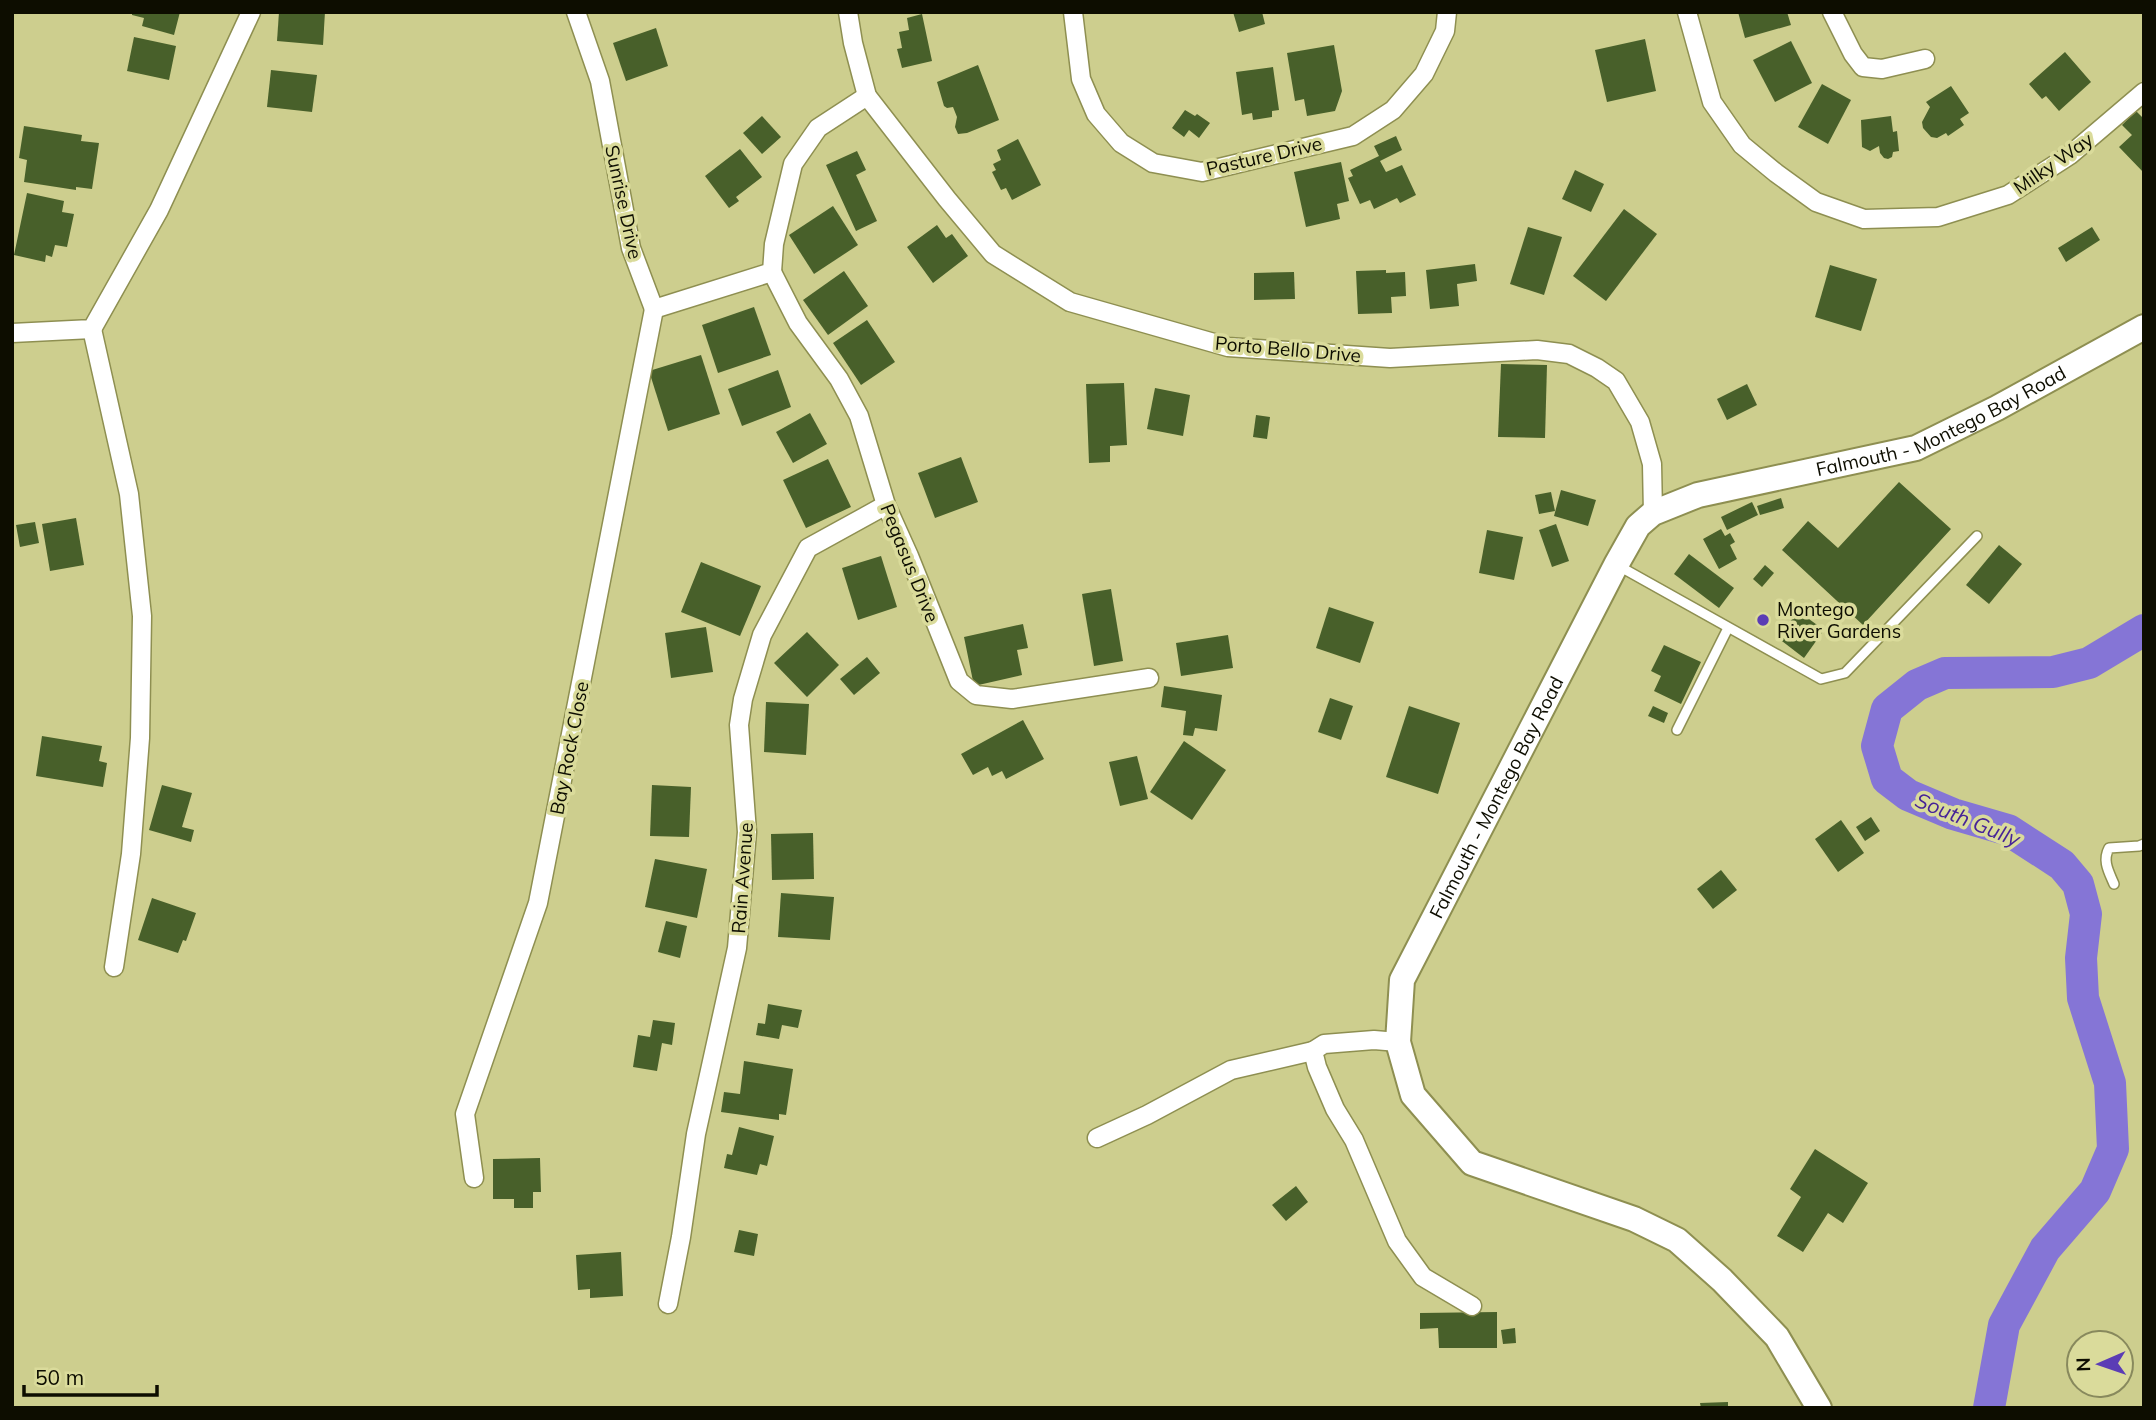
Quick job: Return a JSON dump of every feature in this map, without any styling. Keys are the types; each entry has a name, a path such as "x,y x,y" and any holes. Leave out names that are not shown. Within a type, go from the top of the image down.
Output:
{"main road":[{"name":"Falmouth - Montego Bay Road","path":"1819,1408 1777,1337 1722,1279 1677,1240 1634,1219 1472,1163 1413,1095 1398,1042 1402,980 1638,526 1653,513 1698,495 1916,448 1997,408 2144,327"}],"street":[{"path":"114,967 131,855 140,738 142,616 130,494 92,329 159,210 251,12"},
{"name":"Sunrise Drive","path":"576,12 600,81 631,248 654,309"},
{"name":"Porto Bello Drive","path":"848,12 867,96 993,254 1070,302 1228,347 1390,358 1537,350 1569,354 1616,381 1640,422 1652,464 1653,513"},
{"name":"Pasture Drive","path":"1073,12 1081,79 1096,114 1121,143 1153,163 1202,172 1353,135 1393,110 1424,74 1444,31 1447,12"},
{"name":"Milky Way","path":"1687,12 1712,102 1742,145 1816,202 1864,219 1938,217 2008,195 2070,155 2144,92"},
{"path":"1832,12 1853,54 1863,67 1882,69 1925,59"},
{"path":"654,309 772,272 774,244 793,164 818,128 867,96"},
{"name":"Pegasus Drive","path":"772,272 797,323 839,379 859,416 886,505 959,681 976,695 1012,699 1149,678"},
{"name":"Bay Rock Close","path":"474,1178 465,1114 538,904 654,309"},
{"path":"12,333 92,329"},
{"name":"Rain Avenue","path":"668,1304 696,1134 737,948 747,832 739,724 743,699 762,635 808,548 886,505"},
{"path":"1097,1138 1147,1115 1231,1070 1313,1051 1324,1044 1374,1040 1398,1042"},
{"path":"1313,1051 1335,1109 1354,1140 1396,1241 1423,1277 1472,1306"}],"lane":[{"path":"1616,565 1821,679 1844,673 1977,536"},
{"path":"1677,730 1728,628"},
{"path":"2114,884 2106,865 2105,855 2109,848 2144,844"}],"building":[{"path":"132,12 180,12 174,35 142,26 144,18 132,15"},
{"path":"279,12 325,12 323,45 277,41"},
{"path":"1233,12 1262,12 1265,24 1239,32"},
{"path":"1738,12 1787,12 1791,25 1745,38"},
{"path":"922,14 932,61 902,68 897,49 902,48 899,32 909,30 907,18"},
{"path":"656,28 668,66 626,81 613,43"},
{"path":"134,37 176,46 169,80 127,71"},
{"path":"1645,39 1656,91 1607,102 1595,50"},
{"path":"1791,41 1812,83 1775,102 1753,60"},
{"path":"1334,45 1342,91 1335,111 1307,116 1304,99 1295,101 1287,53"},
{"path":"2065,52 2091,82 2059,111 2046,96 2042,99 2029,84"},
{"path":"978,65 999,120 958,134 955,127 957,117 953,107 944,106 937,82"},
{"path":"1273,67 1279,110 1272,111 1272,117 1253,120 1252,113 1242,115 1236,72"},
{"path":"271,70 317,75 312,112 267,107"},
{"path":"1822,84 1851,100 1828,144 1798,127"},
{"path":"1951,86 1969,113 1960,119 1964,125 1948,136 1946,133 1937,138 1931,137 1923,128 1922,122 1930,107 1926,102"},
{"path":"1185,110 1210,123 1199,138 1189,130 1184,137 1172,128"},
{"path":"2136,111 2144,119 2144,173 2119,147 2132,135 2122,125"},
{"path":"762,116 781,137 762,154 743,133"},
{"path":"1891,116 1893,132 1897,131 1899,151 1893,152 1888,159 1880,153 1879,146 1870,151 1862,147 1861,120"},
{"path":"24,126 82,135 81,141 99,143 92,189 76,187 76,190 24,182 27,160 19,158"},
{"path":"1396,136 1402,150 1380,161 1386,172 1402,165 1416,195 1400,203 1397,198 1374,209 1370,200 1360,204 1348,178 1353,176 1350,170 1379,156 1374,146"},
{"path":"1018,139 1041,185 1012,200 1006,188 1001,190 992,172 996,170 993,164 1001,160 997,150"},
{"path":"740,149 762,177 736,197 739,201 729,208 705,176"},
{"path":"857,151 866,170 856,175 877,221 856,231 826,165"},
{"path":"1341,162 1349,201 1337,204 1340,219 1306,227 1294,172"},
{"path":"1575,170 1604,184 1591,212 1562,199"},
{"path":"27,193 64,201 62,212 74,214 67,247 55,245 52,257 46,255 45,262 14,255"},
{"path":"833,206 858,245 814,274 789,235"},
{"path":"1624,209 1657,234 1606,301 1573,276"},
{"path":"937,225 946,238 952,234 968,256 933,283 907,247"},
{"path":"1528,227 1562,237 1544,295 1510,284"},
{"path":"2092,227 2100,240 2066,262 2058,248"},
{"path":"1475,264 1477,281 1457,284 1459,306 1430,309 1426,270"},
{"path":"1830,265 1877,279 1861,331 1815,317"},
{"path":"1386,270 1386,273 1405,272 1406,296 1391,297 1392,313 1358,314 1356,271"},
{"path":"844,271 868,306 828,335 803,300"},
{"path":"1294,272 1295,299 1254,300 1254,273"},
{"path":"754,307 771,355 718,373 702,325"},
{"path":"867,320 895,362 861,385 833,343"},
{"path":"701,355 720,414 668,431 649,371"},
{"path":"1501,364 1547,365 1545,438 1498,437"},
{"path":"778,370 791,407 742,426 728,389"},
{"path":"1124,383 1127,445 1110,446 1110,462 1089,463 1086,384"},
{"path":"1747,384 1757,405 1727,420 1717,399"},
{"path":"1155,388 1190,395 1183,436 1147,429"},
{"path":"810,413 827,444 793,463 776,432"},
{"path":"1256,415 1270,417 1267,439 1253,437"},
{"path":"961,457 978,502 935,518 918,473"},
{"path":"828,459 851,507 806,528 783,480"},
{"path":"1899,482 1951,529 1863,625 1782,550 1808,521 1838,548"},
{"path":"1561,490 1596,500 1588,526 1554,516"},
{"path":"1551,492 1555,511 1539,514 1535,495"},
{"path":"1781,498 1784,508 1760,515 1757,506"},
{"path":"1752,502 1758,515 1727,530 1721,517"},
{"path":"76,518 84,565 50,571 42,524"},
{"path":"35,522 39,543 20,547 16,525"},
{"path":"1556,524 1569,561 1552,567 1539,530"},
{"path":"1721,529 1725,536 1730,533 1735,542 1730,545 1737,559 1719,569 1703,539"},
{"path":"1487,530 1523,537 1514,580 1479,573"},
{"path":"1999,545 2022,564 1989,604 1966,585"},
{"path":"1689,554 1734,588 1719,608 1674,574"},
{"path":"881,556 897,607 858,620 842,568"},
{"path":"701,562 761,586 740,636 681,612"},
{"path":"1765,565 1774,573 1762,587 1753,579"},
{"path":"1111,589 1123,661 1094,666 1082,594"},
{"path":"1329,607 1374,622 1360,663 1316,648"},
{"path":"1798,611 1824,630 1804,658 1778,638"},
{"path":"1023,624 1028,648 1017,650 1022,675 974,686 964,637"},
{"path":"706,627 713,672 671,678 665,633"},
{"path":"807,632 839,665 807,697 774,663"},
{"path":"1228,635 1233,668 1181,676 1176,643"},
{"path":"1664,645 1701,662 1681,704 1654,691 1661,676 1651,671"},
{"path":"867,657 880,673 854,695 840,679"},
{"path":"1164,686 1222,695 1217,731 1195,728 1193,736 1183,735 1186,711 1161,707"},
{"path":"1330,698 1353,706 1341,740 1318,732"},
{"path":"766,702 809,704 806,755 764,752"},
{"path":"1409,706 1460,723 1438,794 1386,777"},
{"path":"1653,706 1668,713 1664,723 1648,716"},
{"path":"1023,720 1044,759 1006,779 1002,771 992,776 988,767 973,775 961,754"},
{"path":"42,736 102,746 99,761 107,763 103,787 36,776"},
{"path":"1184,741 1226,770 1192,820 1150,792"},
{"path":"1137,756 1148,799 1120,806 1109,762"},
{"path":"162,785 192,793 182,827 194,830 191,842 149,830"},
{"path":"652,785 691,787 689,837 650,836"},
{"path":"1871,817 1880,831 1865,841 1856,827"},
{"path":"1841,820 1864,853 1838,872 1815,839"},
{"path":"813,833 814,879 772,880 771,834"},
{"path":"655,859 707,869 697,918 645,907"},
{"path":"1721,870 1737,890 1713,909 1697,889"},
{"path":"781,893 834,897 830,940 778,937"},
{"path":"152,898 196,913 186,941 183,940 178,953 138,940"},
{"path":"666,921 687,926 680,958 658,952"},
{"path":"768,1004 802,1010 798,1028 782,1025 779,1039 756,1035 758,1023 765,1024"},
{"path":"653,1020 675,1023 672,1045 662,1043 657,1071 633,1067 638,1035 650,1037"},
{"path":"744,1061 793,1069 786,1115 779,1114 779,1120 721,1112 724,1092 740,1094"},
{"path":"739,1127 774,1136 767,1166 760,1164 757,1175 724,1168 727,1154 732,1155"},
{"path":"1815,1149 1868,1183 1843,1223 1828,1213 1803,1252 1777,1236 1801,1197 1790,1189"},
{"path":"540,1158 541,1192 533,1192 533,1208 514,1208 514,1199 493,1199 493,1159"},
{"path":"1296,1186 1308,1202 1286,1221 1272,1205"},
{"path":"739,1230 758,1234 754,1256 734,1252"},
{"path":"621,1252 623,1296 590,1298 590,1289 578,1290 576,1255"},
{"path":"1497,1312 1497,1348 1439,1348 1438,1328 1420,1329 1420,1313"},
{"path":"1515,1328 1516,1343 1503,1344 1501,1330"},
{"path":"1728,1402 1728,1408 1701,1408 1700,1403"}],"waterway":[{"name":"South Gully","path":"1989,1408 2004,1325 2045,1249 2095,1191 2113,1149 2110,1083 2083,998 2081,958 2086,914 2078,884 2062,865 2008,830 1953,814 1908,795 1887,779 1877,746 1887,709 1917,685 1945,673 2053,672 2089,663 2144,630"}],"place":[{"name":"Montego River Gardens","path":"1763,620"}]}
